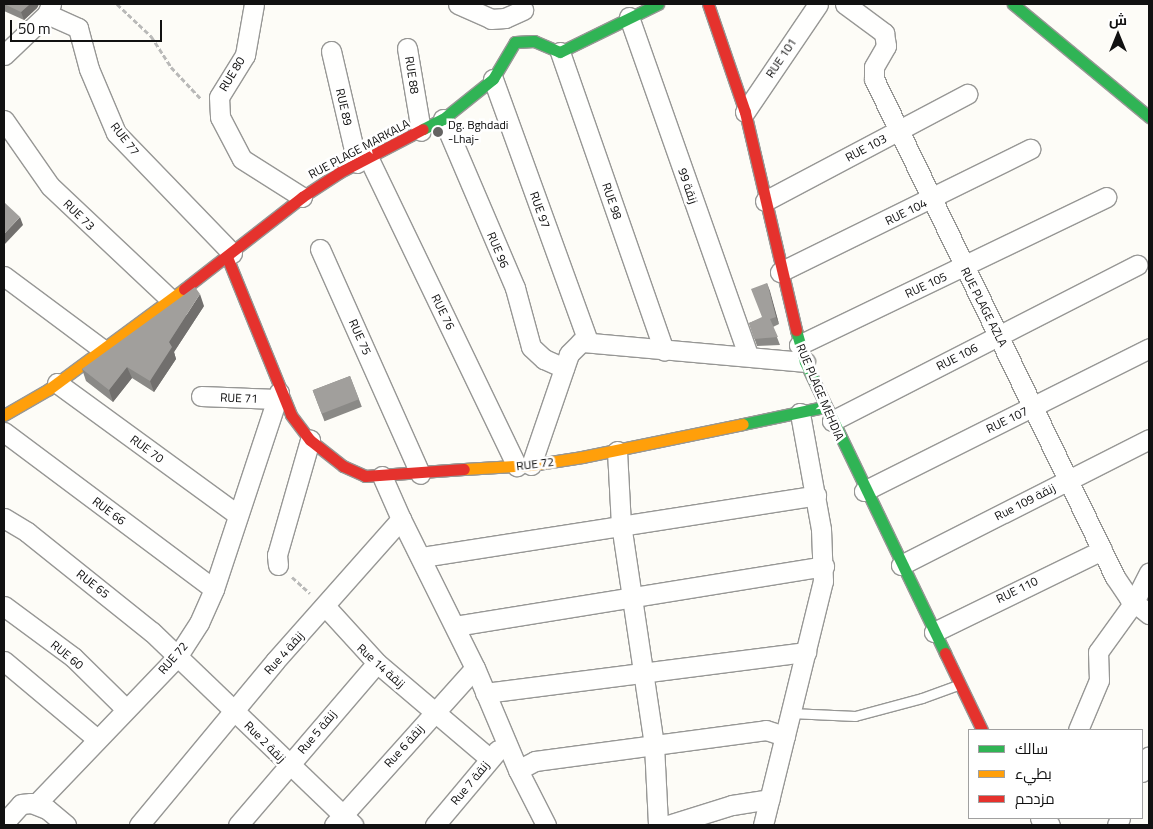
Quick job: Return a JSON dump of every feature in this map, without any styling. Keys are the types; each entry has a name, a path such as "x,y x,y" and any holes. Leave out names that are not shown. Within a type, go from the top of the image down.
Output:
{"street":[{"name":"RUE 80","path":"220,116 219,96 244,55 254,4"},
{"path":"458,4 491,19 505,18 523,7"},
{"path":"523,7 521,40 534,41 560,52 658,4"},
{"name":"RUE PLAGE MEHDIA","path":"708,4 745,112 780,272 802,354 864,491 982,729"},
{"name":"RUE 101","path":"745,112 818,4"},
{"name":"RUE PLAGE AZLA","path":"845,4 884,32 886,46 874,67 874,76 964,267 1034,406 1115,577 1134,602 1149,614"},
{"path":"1013,4 1149,117"},
{"path":"4,55 49,9"},
{"name":"RUE 77","path":"49,9 78,28 89,69 116,133 230,255"},
{"name":"زنقة 99","path":"629,17 748,355"},
{"name":"RUE PLAGE MARKALA","path":"4,415 57,382 130,331 169,298 230,255 302,197 363,161 443,119 493,79 510,46 521,40"},
{"name":"RUE 88","path":"408,48 421,132"},
{"name":"RUE 89","path":"331,51 363,161"},
{"name":"RUE 98","path":"560,52 664,350"},
{"name":"RUE 97","path":"493,79 588,341"},
{"name":"RUE 103","path":"765,201 967,94"},
{"path":"220,116 242,158 302,197"},
{"name":"RUE 96","path":"443,119 515,288 531,347 544,359 564,368"},
{"name":"RUE 73","path":"4,120 50,186 169,298"},
{"name":"RUE 104","path":"780,272 932,199 1030,149"},
{"name":"RUE 76","path":"363,161 524,465"},
{"name":"RUE 105","path":"802,354 964,267 1106,196"},
{"name":"RUE 75","path":"320,249 420,474"},
{"name":"RUE 72","path":"230,255 278,395 310,440 350,471 365,476 420,474 524,465 617,451 800,413 828,414"},
{"name":"RUE 106","path":"828,414 999,336 1137,265"},
{"path":"4,276 102,349"},
{"path":"524,465 572,350 588,341 664,350 748,355 802,354"},
{"name":"RUE 107","path":"864,491 1149,348"},
{"name":"RUE 70","path":"57,382 238,515"},
{"name":"RUE 72","path":"4,823 29,804 97,739 177,657 199,623 214,589 278,395"},
{"name":"RUE 71","path":"201,396 278,395"},
{"path":"763,825 820,599 824,566 816,495 800,413"},
{"name":"RUE 66","path":"4,432 214,589"},
{"path":"278,566 276,555 310,440"},
{"name":"Rue 109 زنقة","path":"901,565 1149,440"},
{"path":"617,451 621,524 654,745 658,825"},
{"path":"382,476 401,519 422,557 475,668 542,823"},
{"path":"422,557 621,524 816,495"},
{"name":"RUE 65","path":"4,518 102,591 177,657"},
{"name":"Rue 4 زنقة","path":"139,825 234,710 401,519"},
{"name":"RUE 110","path":"934,632 1102,550"},
{"path":"455,626 824,566"},
{"path":"1078,729 1099,680 1098,652 1134,602 1149,573"},
{"name":"RUE 60","path":"4,606 73,657 126,709"},
{"name":"Rue 14 زنقة","path":"325,606 352,639 377,663 490,759"},
{"path":"485,693 806,652"},
{"name":"Rue 2 زنقة","path":"177,657 234,710 343,822"},
{"path":"4,661 97,739"},
{"name":"Rue 5 زنقة","path":"238,825 377,663"},
{"name":"Rue 6 زنقة","path":"343,822 434,713 475,668"},
{"path":"518,770 535,761 766,730 785,736"},
{"name":"Rue 7 زنقة","path":"435,825 506,741"},
{"path":"1143,770 1149,756"},
{"path":"668,825 732,805 770,799"},
{"path":"29,804 66,825"}],"lane":[{"path":"790,712 855,716 922,698 959,684"}],"path":[{"path":"117,4 151,36 180,79 220,116"},
{"path":"278,566 325,606"}],"building":[{"path":"4,4 30,4 21,12"},
{"path":"4,202 20,217 4,234"},
{"path":"767,283 776,317 770,319 778,337 754,339 749,323 762,317 751,289"},
{"path":"195,287 200,294 169,342 172,347 150,381 127,367 109,390 82,369"},
{"path":"350,376 359,399 322,414 313,390"}],"traffic: fast":[{"path":"423,129 443,119 493,79 515,42 534,41 560,52 658,4"},
{"path":"1013,4 1149,117"},
{"path":"796,330 805,362 945,653"},
{"path":"743,424 824,407"}],"traffic: slow":[{"path":"4,415 49,389 184,289"},
{"path":"464,469 531,465 582,457 743,424"}],"traffic: jam":[{"path":"708,4 745,112 796,330"},
{"path":"184,289 302,197 340,172 423,129"},
{"path":"227,257 291,415 310,440 343,466 365,476 464,469"},
{"path":"945,653 982,729"}],"place":[{"name":"Dg. Bghdadi -Lhaj-","path":"438,132"}]}
